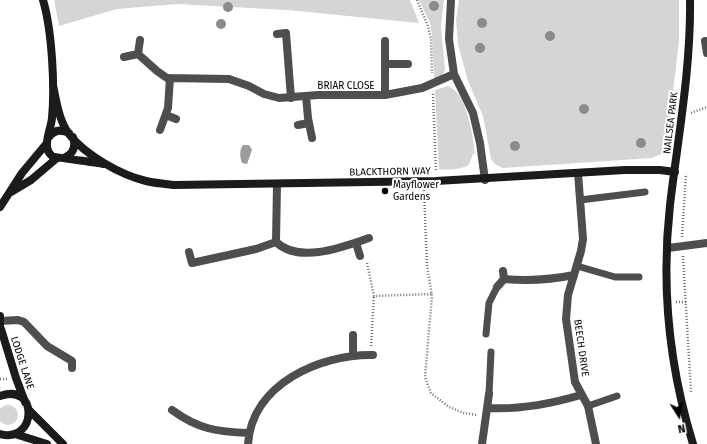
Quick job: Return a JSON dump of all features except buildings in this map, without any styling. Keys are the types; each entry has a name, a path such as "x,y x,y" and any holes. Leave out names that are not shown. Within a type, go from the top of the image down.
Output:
{"street":[{"path":"43,0 48,24 53,85 52,120 48,140 49,153 60,158 79,159 108,165"},
{"path":"451,0 449,39 454,74 473,113 480,143 485,180"},
{"name":"NAILSEA PARK","path":"690,0 687,64 670,206 668,248 668,328 674,368 693,444"},
{"path":"277,34 286,33 291,98"},
{"path":"138,54 140,40"},
{"name":"BRIAR CLOSE","path":"385,41 385,95"},
{"path":"705,41 707,53"},
{"path":"124,58 138,54"},
{"path":"138,54 157,71 170,78 166,115 160,130"},
{"path":"385,64 408,64"},
{"name":"BRIAR CLOSE","path":"170,78 229,79 249,86 267,96 291,98 306,96 385,95 422,88 454,74"},
{"path":"4,196 31,180 60,158 71,154 74,150 75,145 59,109 53,85"},
{"name":"BRIAR CLOSE","path":"306,96 312,138"},
{"path":"166,115 176,119"},
{"path":"298,125 309,123"},
{"path":"0,207 4,196 48,140 55,132 60,130 71,135 90,153 108,165"},
{"name":"BLACKTHORN WAY","path":"108,165 146,181 174,185 485,180 578,173 654,170 675,172"},
{"name":"BEECH DRIVE","path":"578,173 583,238 577,266 568,295 566,319 572,367 581,395 588,406 596,444"},
{"path":"276,242 277,184"},
{"path":"276,242 286,249 306,252 325,250 356,243 369,238"},
{"path":"189,252 192,263 256,249 276,242"},
{"path":"356,243 360,256"},
{"path":"668,248 707,243"},
{"path":"497,287 503,275 541,280 574,275"},
{"name":"LODGE LANE","path":"0,316 0,339"},
{"path":"0,325 18,320 26,323 47,346 72,361 72,368"},
{"name":"LODGE LANE","path":"0,325 16,378 27,406 62,444"},
{"path":"353,335 353,354"},
{"path":"248,444 249,433 260,407 269,395 283,382 320,363 353,354 372,354"},
{"path":"0,396 10,394 16,396 27,406 28,422 21,432 1,435"},
{"path":"482,444 489,394"},
{"path":"488,408 524,408 556,403 581,395"},
{"path":"172,410 194,424 207,429 221,432 249,433"},
{"path":"15,434 47,444"}],"lane":[{"path":"580,200 645,192"},
{"path":"577,266 610,276 639,277"},
{"path":"486,334 488,303 497,287"},
{"path":"489,394 491,352"},
{"path":"588,406 617,396"}],"path":[{"path":"690,113 690,121"},
{"path":"686,172 683,245 692,397"},
{"path":"424,181 427,265 432,294 425,377 432,393 449,406 459,411 485,416"},
{"path":"360,256 366,259 374,296 372,354"},
{"path":"374,296 432,294"}],"shaded area":[{"path":"54,0 410,0 419,23 287,10 177,4 117,9 59,26"},
{"path":"419,0 444,0 441,26 445,70 442,76 434,79 432,34 430,23"},
{"path":"459,0 679,0 679,41 666,150 652,158 503,168 496,165 491,159 483,116 468,81 458,45 456,20"},
{"path":"448,86 455,90 460,97 468,116 473,137 475,154 473,154 469,165 458,169 439,169 435,90"},
{"path":"243,145 249,145 252,150 247,164 242,163 241,159 240,152"},
{"path":"8,405 15,408 18,415 15,422 8,425 1,422 -2,415 1,408"}],"place":[{"name":"Mayflower Gardens","path":"385,191"}]}
